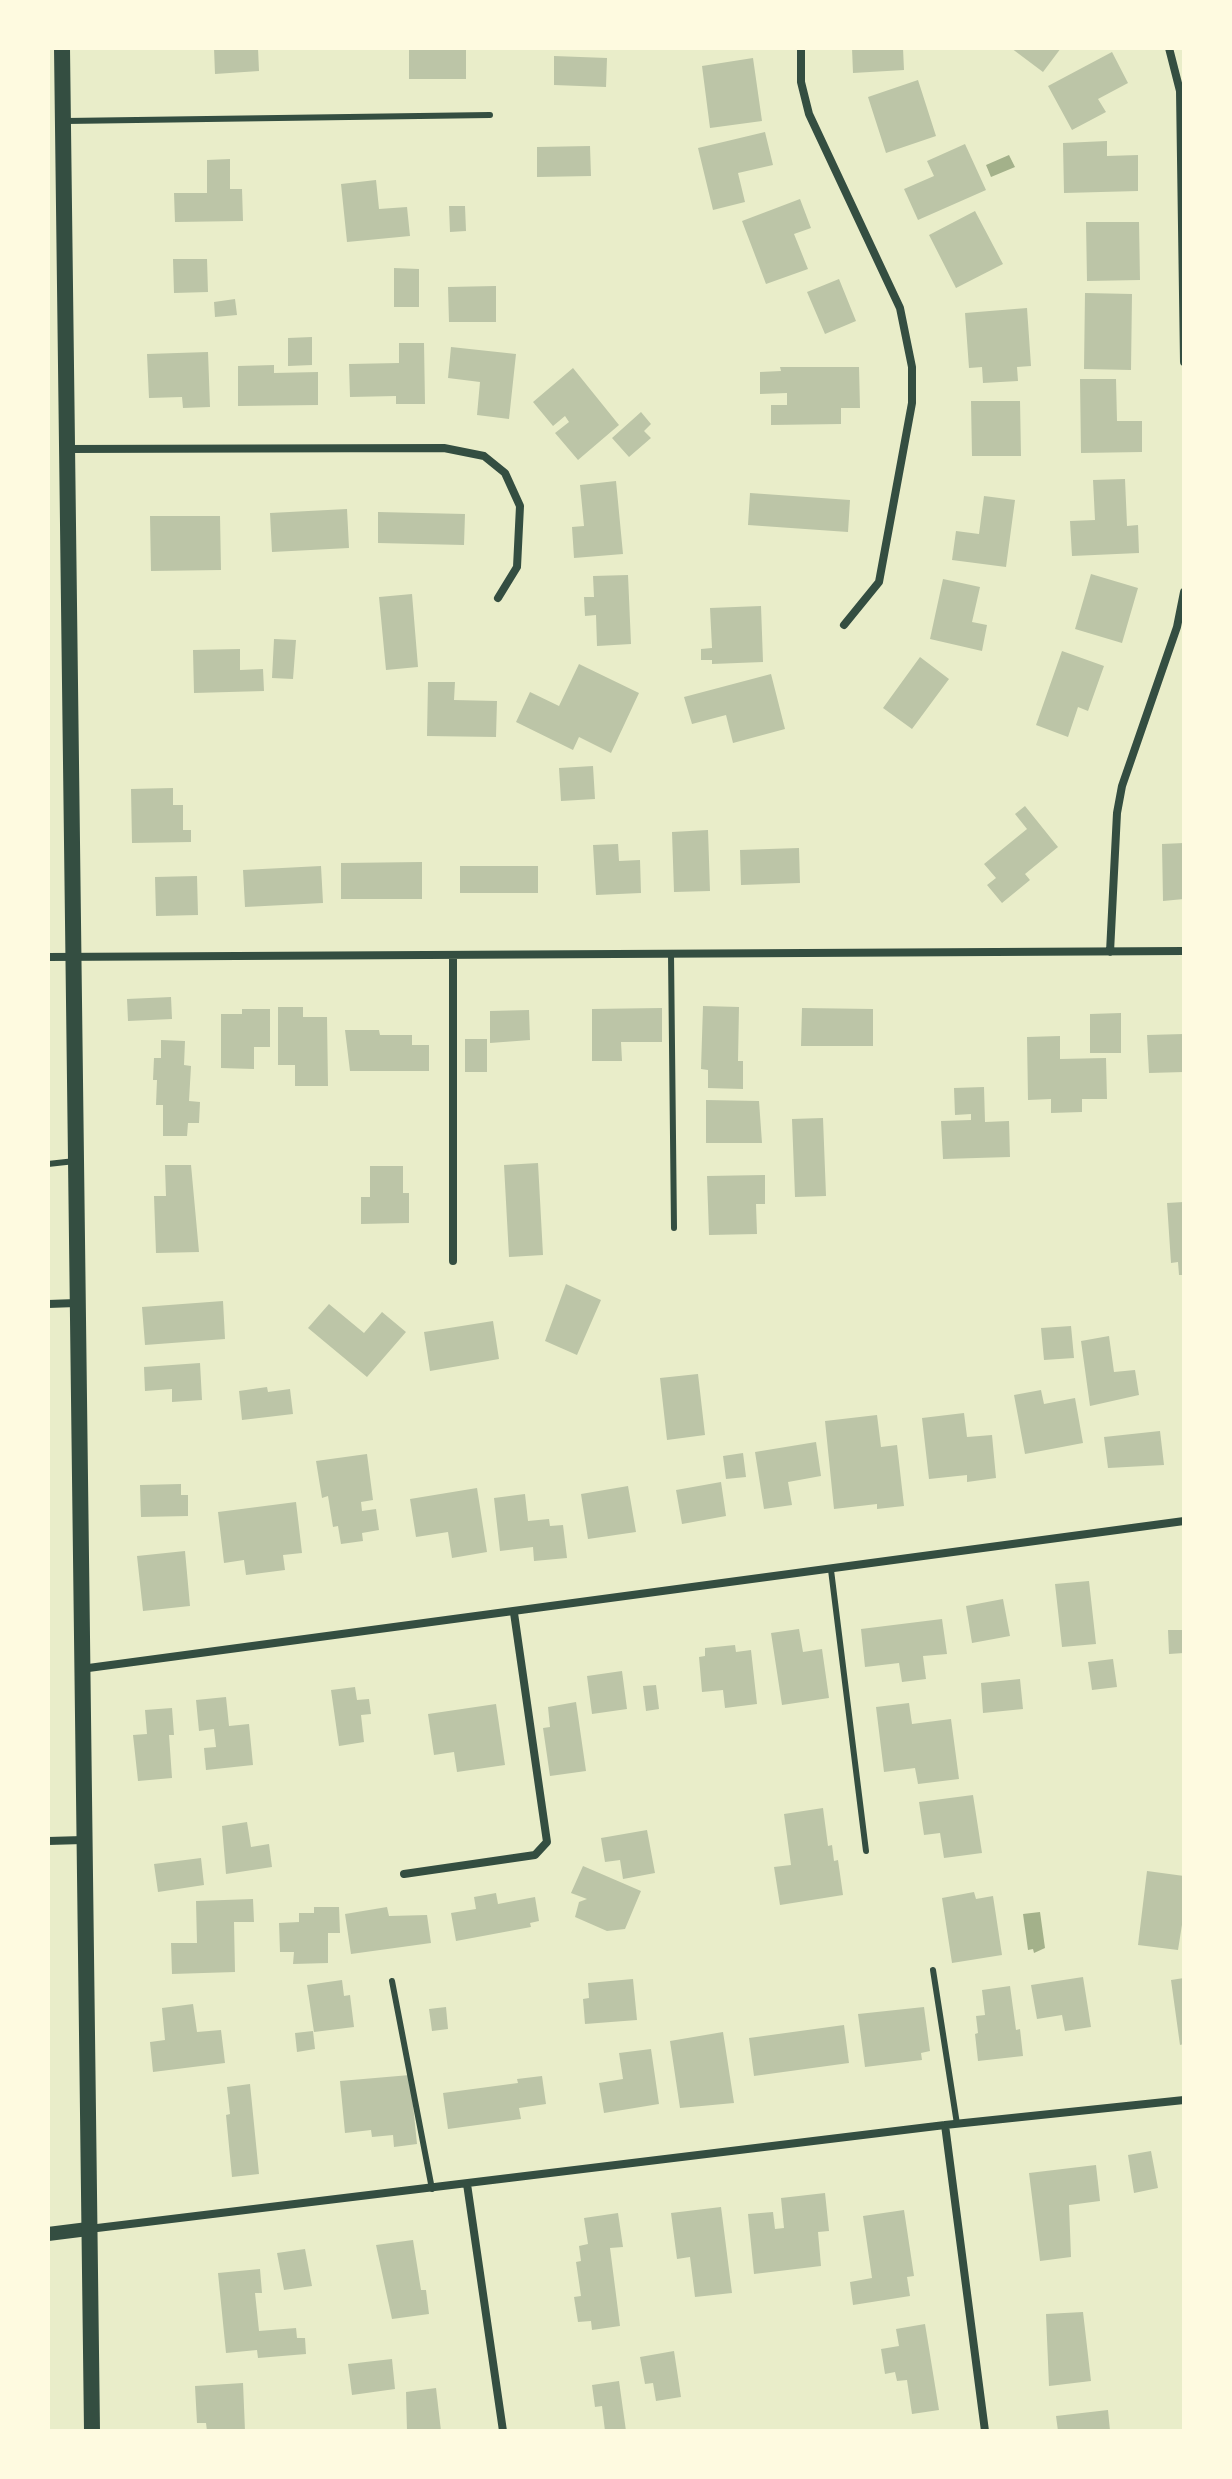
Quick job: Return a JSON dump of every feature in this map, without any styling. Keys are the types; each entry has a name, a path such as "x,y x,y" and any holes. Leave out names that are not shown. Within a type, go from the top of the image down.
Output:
{"main road":[{"path":"62,48 80,1669 92,2431"}],"street":[{"path":"801,48 801,82 809,114 900,308 912,367 910,416 879,582 844,625"},
{"path":"1169,48 1180,91 1184,362"},
{"path":"66,449 444,448 484,456 505,473 520,506 517,567 498,598"},
{"path":"1110,952 1117,813 1122,786 1177,627 1184,592"},
{"path":"48,957 1184,951"},
{"path":"453,955 453,1261"},
{"path":"48,1304 76,1303"},
{"path":"80,1669 1184,1521"},
{"path":"404,1874 535,1855 547,1842 514,1613"},
{"path":"48,1841 83,1840"},
{"path":"48,2234 945,2125 1184,2100"},
{"path":"945,2125 985,2431"},
{"path":"467,2184 503,2431"}],"lane":[{"path":"62,122 490,115"},
{"path":"671,954 674,1228"},
{"path":"48,1164 75,1161"},
{"path":"831,1570 866,1851"},
{"path":"933,1970 957,2124"},
{"path":"392,1981 432,2189"}],"shaded area":[{"path":"1009,155 1015,167 991,177 986,165"},
{"path":"1040,1912 1045,1948 1034,1953 1033,1949 1028,1950 1023,1914"}],"building":[{"path":"214,48 258,48 259,71 215,74"},
{"path":"409,48 466,48 466,79 409,79"},
{"path":"852,48 903,48 904,70 853,73"},
{"path":"1011,48 1061,48 1043,72"},
{"path":"1112,52 1128,83 1098,99 1106,112 1072,130 1048,86"},
{"path":"554,56 607,58 606,87 554,85"},
{"path":"753,58 762,121 710,128 702,66"},
{"path":"918,80 936,136 886,153 868,97"},
{"path":"765,132 773,165 738,173 745,202 713,210 698,148"},
{"path":"1107,141 1107,156 1138,155 1138,191 1064,193 1063,143"},
{"path":"965,144 986,190 918,220 904,189 934,176 927,161"},
{"path":"590,146 591,176 537,177 537,147"},
{"path":"230,159 230,189 242,189 243,221 175,222 174,193 207,193 207,160"},
{"path":"376,180 379,209 407,207 410,236 347,242 341,184"},
{"path":"800,199 811,228 794,234 808,269 766,284 742,221"},
{"path":"449,206 465,206 466,231 450,232"},
{"path":"975,211 1003,264 956,288 929,235"},
{"path":"1086,222 1139,222 1140,280 1087,281"},
{"path":"173,259 207,259 208,292 174,293"},
{"path":"394,268 419,269 419,307 394,307"},
{"path":"839,279 856,321 825,334 807,292"},
{"path":"496,286 496,322 449,322 448,287"},
{"path":"1085,293 1132,294 1131,370 1084,369"},
{"path":"235,299 237,315 215,317 214,302"},
{"path":"1027,308 1031,366 1017,367 1018,381 983,383 982,367 969,368 965,313"},
{"path":"312,337 312,365 288,366 288,338"},
{"path":"399,343 424,343 425,404 396,404 396,396 350,397 349,364 399,363"},
{"path":"451,347 516,354 509,419 477,415 480,382 448,378"},
{"path":"208,352 210,407 183,408 182,397 149,398 147,354"},
{"path":"274,365 274,373 318,372 318,405 238,406 238,366"},
{"path":"780,367 859,367 860,408 841,408 841,424 771,425 771,405 787,405 787,393 760,394 760,372 781,371"},
{"path":"573,368 619,425 578,460 555,433 569,422 565,416 553,426 533,402"},
{"path":"1080,379 1116,379 1117,421 1142,421 1142,452 1081,453"},
{"path":"971,401 1020,401 1021,456 972,456"},
{"path":"641,412 651,424 644,431 651,438 629,457 612,438"},
{"path":"1125,479 1127,526 1138,525 1139,553 1072,556 1070,521 1095,520 1093,480"},
{"path":"616,481 623,554 574,558 572,527 584,526 580,485"},
{"path":"750,493 850,500 848,532 748,525"},
{"path":"984,496 1015,500 1006,567 952,560 956,531 979,534"},
{"path":"347,509 349,548 272,552 270,513"},
{"path":"378,512 465,514 464,545 378,543"},
{"path":"150,516 220,516 221,570 151,571"},
{"path":"1091,574 1138,588 1122,643 1075,629"},
{"path":"628,575 631,644 597,646 596,615 585,616 584,597 594,597 593,576"},
{"path":"943,579 980,587 972,622 987,625 982,651 930,639"},
{"path":"412,594 418,667 386,670 379,597"},
{"path":"761,606 763,662 712,664 712,660 701,660 701,649 712,648 710,608"},
{"path":"274,639 296,640 293,679 272,678"},
{"path":"240,649 240,670 263,669 264,691 194,693 193,650"},
{"path":"1062,651 1104,666 1088,711 1078,707 1068,737 1036,725"},
{"path":"920,657 949,679 912,729 883,708"},
{"path":"579,664 639,693 611,753 579,737 573,750 516,722 530,692 559,706"},
{"path":"771,674 785,729 733,743 726,715 692,724 684,697"},
{"path":"428,682 455,682 454,700 497,701 496,737 427,736"},
{"path":"593,766 595,799 561,801 559,768"},
{"path":"173,788 173,805 183,805 183,830 191,830 191,842 132,843 131,789"},
{"path":"1025,806 1058,847 1025,874 1030,880 1002,903 987,885 996,878 984,864 1027,829 1015,814"},
{"path":"708,830 710,891 674,892 672,832"},
{"path":"1184,843 1184,899 1163,901 1162,844"},
{"path":"618,844 619,861 640,860 641,893 596,895 593,845"},
{"path":"799,848 800,883 741,885 740,850"},
{"path":"422,862 422,899 341,899 341,863"},
{"path":"321,866 323,903 245,907 243,870"},
{"path":"460,866 538,866 538,893 460,893"},
{"path":"197,876 198,915 156,916 155,877"},
{"path":"171,997 172,1019 128,1021 127,999"},
{"path":"703,1006 739,1007 738,1061 743,1061 743,1089 708,1088 708,1070 701,1069"},
{"path":"278,1007 303,1007 303,1017 327,1017 328,1086 295,1086 295,1065 278,1065"},
{"path":"662,1008 662,1042 621,1042 622,1061 592,1061 592,1009"},
{"path":"802,1008 873,1009 873,1046 801,1046"},
{"path":"242,1009 270,1009 270,1047 254,1047 254,1069 221,1068 221,1014 242,1014"},
{"path":"529,1010 530,1040 490,1043 490,1011"},
{"path":"1121,1013 1121,1053 1090,1053 1090,1014"},
{"path":"345,1030 379,1030 380,1035 412,1035 412,1045 429,1045 429,1071 350,1071"},
{"path":"1184,1034 1184,1072 1149,1073 1147,1035"},
{"path":"1060,1036 1060,1059 1106,1058 1107,1099 1082,1099 1082,1112 1051,1113 1051,1099 1028,1100 1027,1037"},
{"path":"465,1039 487,1039 487,1072 465,1072"},
{"path":"161,1040 185,1041 184,1065 191,1066 189,1101 200,1102 199,1123 188,1123 187,1136 163,1136 163,1105 156,1105 157,1080 153,1080 154,1058 161,1058"},
{"path":"984,1087 985,1122 1009,1121 1010,1157 943,1159 941,1121 971,1120 971,1114 955,1115 954,1088"},
{"path":"706,1100 759,1101 762,1143 706,1143"},
{"path":"823,1118 826,1196 795,1197 792,1119"},
{"path":"538,1163 543,1255 509,1257 504,1165"},
{"path":"165,1165 191,1165 199,1252 156,1253 154,1196 166,1196"},
{"path":"370,1166 403,1166 403,1193 409,1193 409,1223 361,1224 361,1197 370,1197"},
{"path":"765,1175 765,1204 756,1204 757,1234 709,1235 707,1176"},
{"path":"1184,1202 1184,1275 1179,1275 1178,1262 1171,1263 1167,1203"},
{"path":"566,1284 601,1300 577,1355 545,1341"},
{"path":"223,1301 225,1339 145,1345 142,1307"},
{"path":"329,1304 364,1333 382,1312 406,1332 367,1377 308,1328"},
{"path":"493,1321 499,1359 430,1371 424,1332"},
{"path":"1071,1326 1074,1358 1044,1360 1041,1328"},
{"path":"1109,1336 1114,1372 1135,1370 1139,1395 1090,1406 1081,1341"},
{"path":"200,1363 202,1400 172,1402 172,1389 145,1391 144,1367"},
{"path":"698,1374 705,1435 667,1440 660,1378"},
{"path":"267,1387 268,1392 290,1389 293,1414 242,1420 239,1391"},
{"path":"1041,1390 1044,1404 1075,1398 1083,1443 1025,1454 1014,1395"},
{"path":"964,1413 967,1437 992,1435 996,1478 967,1482 967,1475 929,1479 922,1418"},
{"path":"877,1415 881,1447 897,1445 904,1506 877,1509 877,1504 834,1509 825,1421"},
{"path":"1160,1431 1164,1465 1108,1468 1104,1437"},
{"path":"816,1442 821,1476 788,1482 792,1505 764,1509 755,1452"},
{"path":"743,1453 746,1477 726,1479 723,1456"},
{"path":"367,1454 373,1500 361,1502 362,1511 376,1509 379,1530 362,1533 363,1541 341,1544 338,1526 333,1527 328,1496 322,1498 316,1461"},
{"path":"721,1482 726,1516 682,1524 676,1490"},
{"path":"181,1484 181,1495 188,1495 188,1516 141,1517 140,1485"},
{"path":"628,1486 636,1532 588,1539 581,1494"},
{"path":"477,1488 487,1552 452,1558 448,1532 416,1537 410,1499"},
{"path":"525,1494 528,1521 549,1519 550,1526 563,1525 567,1558 534,1561 533,1547 500,1551 494,1498"},
{"path":"296,1502 302,1553 283,1555 285,1570 246,1575 244,1560 224,1563 218,1512"},
{"path":"185,1551 190,1606 143,1611 137,1556"},
{"path":"1089,1581 1096,1644 1062,1647 1055,1584"},
{"path":"1003,1599 1010,1636 972,1643 966,1606"},
{"path":"942,1619 947,1654 923,1656 926,1679 902,1682 899,1663 865,1667 861,1629"},
{"path":"799,1629 803,1652 822,1649 829,1698 782,1705 771,1633"},
{"path":"1168,1630 1184,1630 1184,1653 1169,1654"},
{"path":"735,1645 736,1652 751,1650 757,1704 725,1708 723,1690 702,1692 699,1657 705,1656 705,1648"},
{"path":"1113,1659 1117,1687 1092,1690 1088,1662"},
{"path":"622,1671 627,1709 592,1714 587,1676"},
{"path":"1020,1679 1023,1709 983,1713 981,1683"},
{"path":"656,1685 659,1709 646,1711 643,1686"},
{"path":"355,1687 357,1700 369,1699 371,1714 361,1715 364,1742 339,1746 331,1690"},
{"path":"226,1697 229,1726 249,1724 253,1765 206,1770 204,1748 216,1747 214,1729 199,1731 196,1700"},
{"path":"576,1702 586,1771 550,1776 543,1728 550,1727 548,1707"},
{"path":"909,1703 912,1724 951,1719 959,1779 918,1784 915,1768 884,1772 876,1707"},
{"path":"496,1704 505,1765 457,1772 454,1752 434,1755 428,1714"},
{"path":"172,1708 174,1735 169,1735 172,1778 138,1781 133,1735 147,1734 145,1710"},
{"path":"973,1795 982,1853 944,1858 940,1833 924,1835 919,1802"},
{"path":"823,1808 828,1846 832,1845 834,1861 838,1860 843,1895 780,1905 774,1867 791,1865 784,1814"},
{"path":"247,1822 251,1847 269,1844 272,1867 226,1874 222,1826"},
{"path":"647,1830 655,1873 623,1879 620,1860 605,1862 601,1838"},
{"path":"201,1858 204,1885 158,1892 154,1864"},
{"path":"583,1866 641,1891 625,1929 607,1931 575,1917 579,1902 587,1899 571,1893"},
{"path":"1147,1871 1184,1876 1184,1912 1178,1950 1138,1945"},
{"path":"974,1892 976,1899 993,1896 1002,1955 952,1963 942,1898"},
{"path":"496,1893 498,1904 535,1897 539,1921 530,1923 531,1927 456,1941 451,1913 476,1909 474,1897"},
{"path":"253,1899 254,1922 234,1922 235,1972 172,1974 171,1943 197,1943 196,1901"},
{"path":"314,1907 339,1907 340,1933 328,1933 328,1963 293,1964 294,1952 280,1952 279,1923 299,1922 299,1913 314,1913"},
{"path":"387,1907 389,1916 427,1915 431,1943 351,1954 345,1914"},
{"path":"1083,1977 1091,2027 1065,2031 1062,2015 1037,2019 1031,1985"},
{"path":"1184,1978 1184,2044 1180,2045 1171,1980"},
{"path":"633,1979 637,2020 585,2024 583,1999 589,1998 588,1983"},
{"path":"342,1980 344,1996 350,1995 354,2027 314,2032 307,1985"},
{"path":"1010,1986 1023,2056 978,2061 976,2016 985,2015 982,1990"},
{"path":"193,2004 197,2032 221,2030 225,2063 153,2072 150,2042 165,2040 162,2008"},
{"path":"446,2007 448,2029 432,2031 429,2009"},
{"path":"924,2007 930,2051 921,2053 922,2060 865,2067 858,2014"},
{"path":"844,2025 849,2063 754,2076 749,2038"},
{"path":"313,2031 315,2049 297,2052 295,2033"},
{"path":"723,2032 734,2103 680,2108 670,2041"},
{"path":"651,2049 659,2104 604,2113 599,2083 623,2079 619,2053"},
{"path":"410,2075 417,2144 394,2147 393,2135 372,2137 371,2130 345,2133 340,2081"},
{"path":"542,2076 546,2104 519,2108 521,2119 448,2129 443,2093 518,2083 517,2079"},
{"path":"250,2084 259,2174 232,2177 226,2115 230,2114 227,2087"},
{"path":"1151,2151 1158,2188 1134,2193 1128,2155"},
{"path":"1096,2165 1100,2201 1069,2205 1071,2257 1040,2261 1029,2173"},
{"path":"825,2193 829,2231 818,2232 821,2266 754,2274 748,2214 773,2212 775,2229 784,2228 781,2198"},
{"path":"721,2207 732,2293 695,2297 690,2257 677,2259 671,2213"},
{"path":"904,2210 914,2276 907,2277 910,2296 853,2305 850,2282 872,2278 863,2216"},
{"path":"618,2213 623,2247 610,2248 620,2326 592,2330 591,2321 578,2322 574,2297 581,2296 576,2262 581,2261 579,2246 588,2244 584,2218"},
{"path":"413,2240 421,2290 426,2290 429,2314 392,2319 376,2245"},
{"path":"305,2249 312,2286 284,2290 277,2253"},
{"path":"260,2269 262,2293 255,2293 259,2331 296,2328 297,2338 305,2338 306,2354 258,2358 257,2350 226,2353 218,2273"},
{"path":"1083,2312 1091,2381 1049,2386 1046,2314"},
{"path":"925,2324 939,2410 912,2414 907,2380 897,2381 895,2372 885,2374 881,2349 899,2346 896,2329"},
{"path":"674,2351 681,2397 656,2401 653,2383 645,2384 640,2357"},
{"path":"392,2359 395,2389 352,2395 348,2364"},
{"path":"619,2381 626,2431 605,2431 602,2406 595,2407 592,2385"},
{"path":"243,2383 245,2431 207,2431 206,2423 197,2423 195,2386"},
{"path":"436,2388 441,2431 407,2431 406,2392"},
{"path":"1108,2410 1110,2431 1058,2431 1056,2416"}]}
